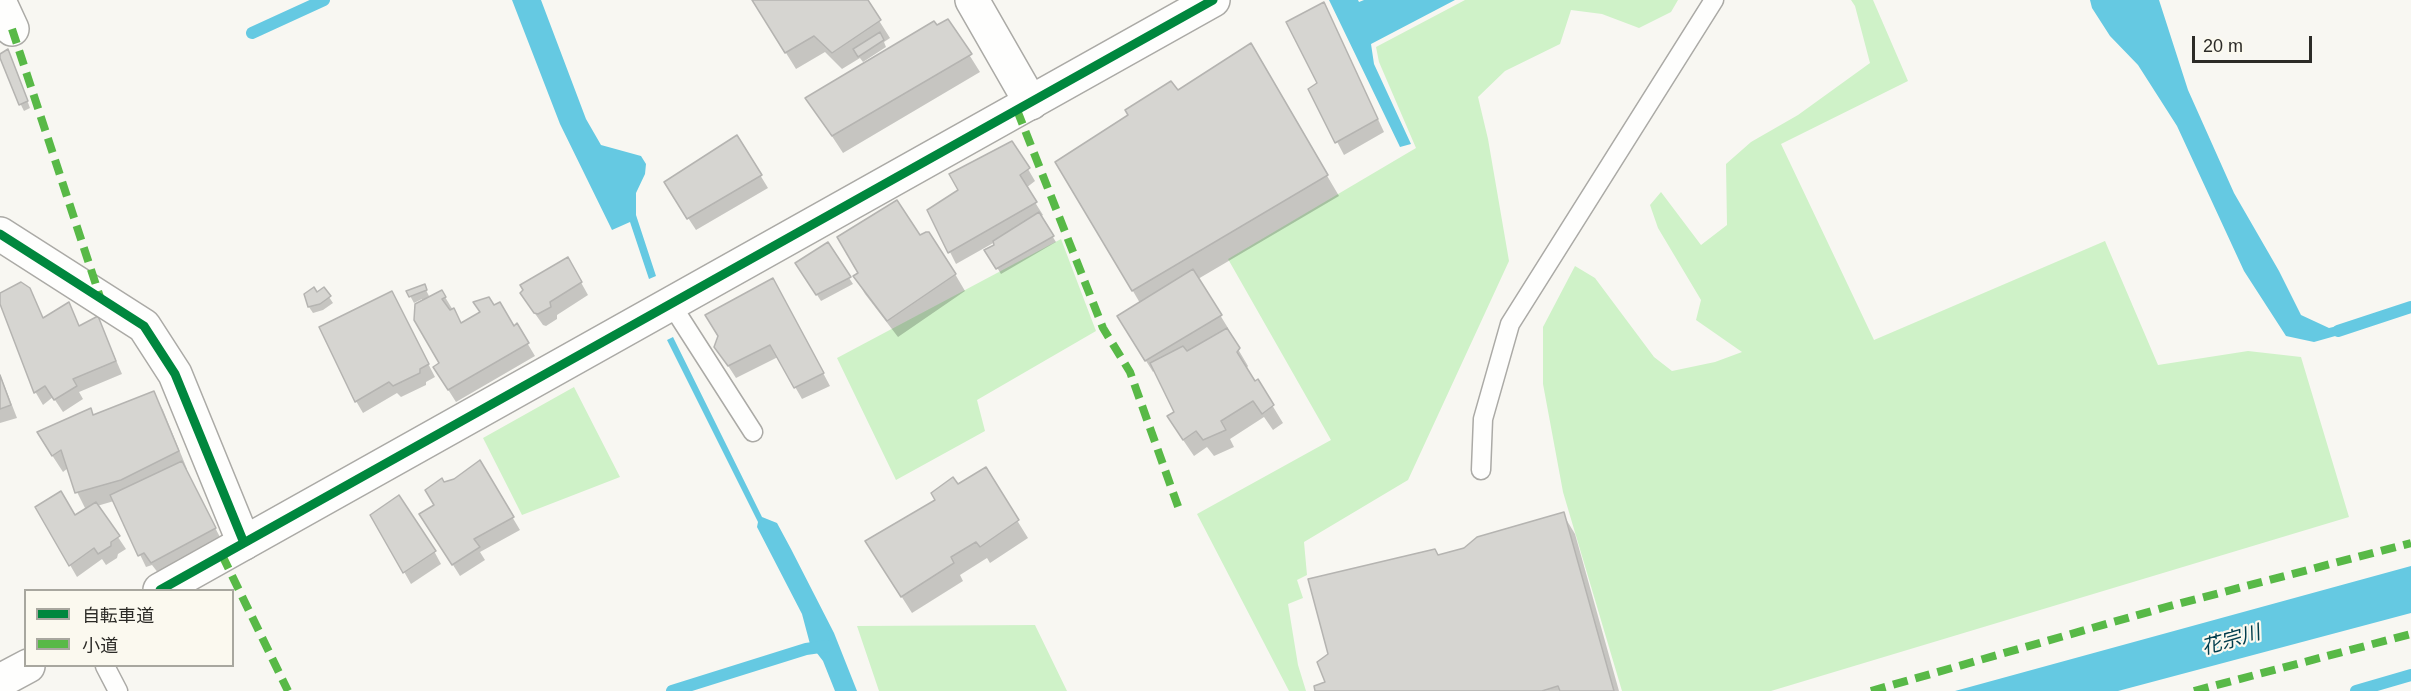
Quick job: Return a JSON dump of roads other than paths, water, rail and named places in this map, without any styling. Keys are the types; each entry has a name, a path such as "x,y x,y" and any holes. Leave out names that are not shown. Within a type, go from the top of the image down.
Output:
{"street":[{"path":"972,0 1031,103"},
{"path":"164,589 1213,0"},
{"path":"0,234 144,326 175,374 244,543"},
{"path":"0,681 26,667"}],"lane":[{"path":"1481,470 1484,419 1510,324 1714,0"},
{"path":"671,304 753,432"},
{"path":"106,667 118,691"}],"water":[{"path":"512,0 541,0 586,119 601,145 641,156 646,164 645,174 636,193 636,215 656,276 649,279 630,222 612,230 560,124"},
{"path":"1329,0 1358,0 1359,2 1364,0 1455,0 1371,44 1374,64 1411,144 1400,147"},
{"path":"2090,0 2159,0 2188,90 2234,193 2279,271 2301,315 2329,328 2350,323 2353,331 2314,342 2286,336 2244,271 2177,126 2138,65 2110,36 2092,8"},
{"path":"673,337 762,517 777,523 791,549 834,633 857,691 835,691 823,661 810,644 802,614 757,527 758,522 667,340"},
{"name":"花宗川","path":"2411,566 2411,613 2118,691 1955,691"}],"waterway":[{"path":"252,33 324,0"},
{"path":"2338,331 2411,307"},
{"path":"672,691 806,649 827,646"},
{"path":"2356,691 2411,675"}]}
